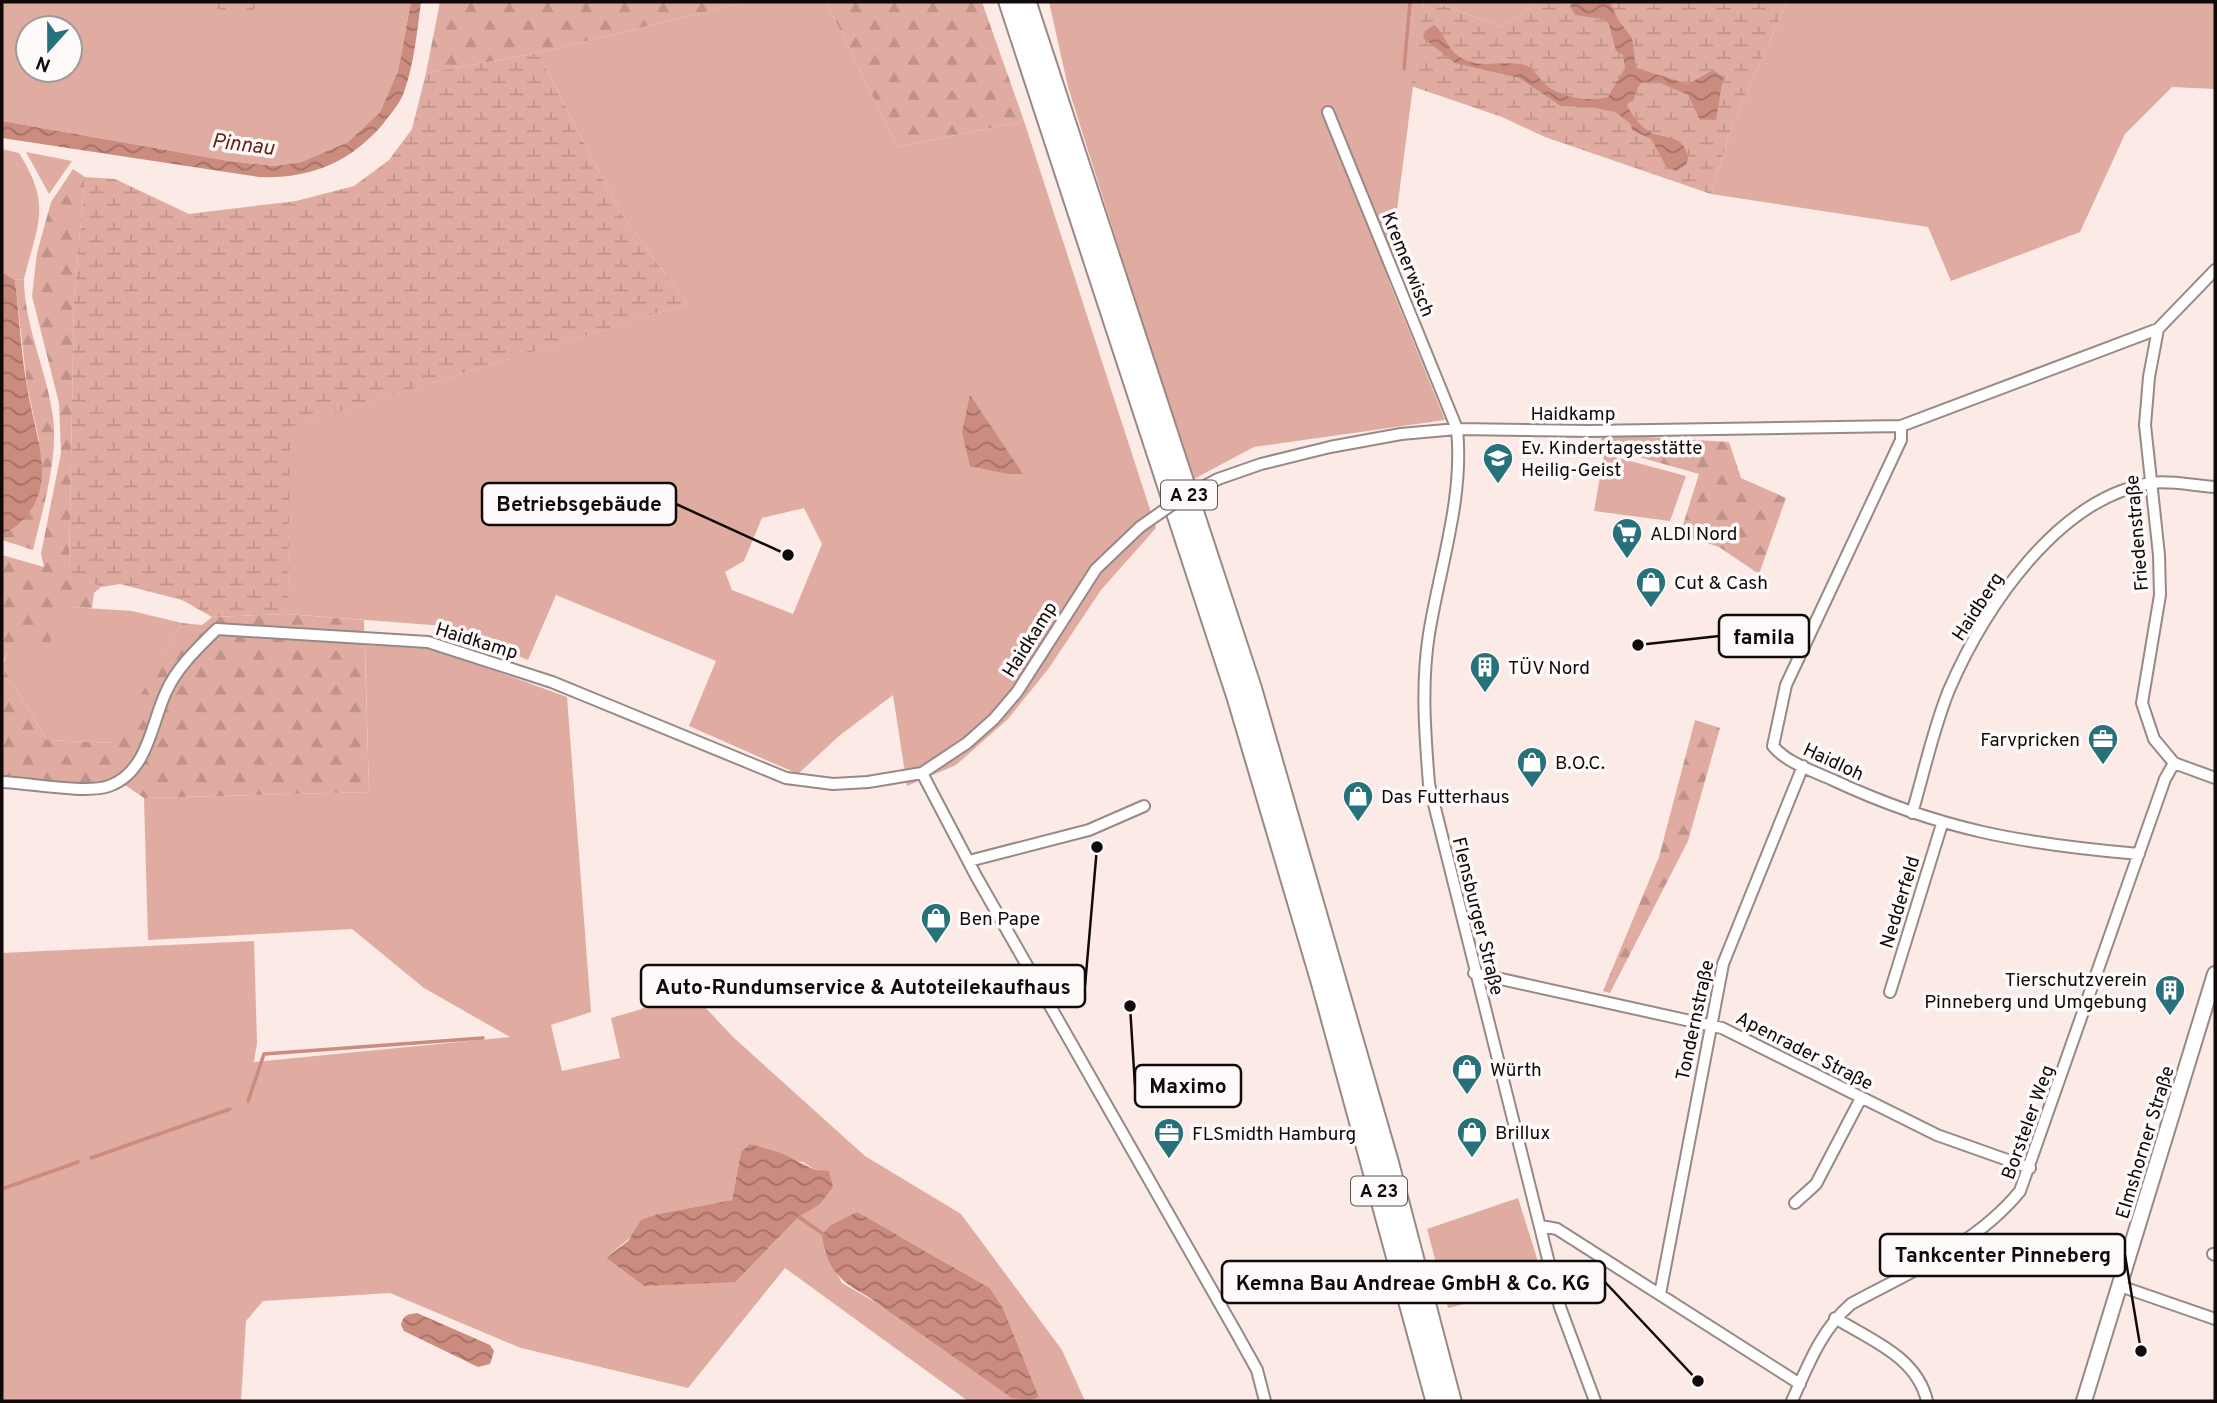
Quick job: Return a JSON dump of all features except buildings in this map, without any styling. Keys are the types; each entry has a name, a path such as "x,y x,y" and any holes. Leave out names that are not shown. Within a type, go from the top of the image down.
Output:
{"highway":[{"name":"A 23","path":"1009,2 1237,697 1328,1008 1436,1401"},
{"name":"A 23","path":"1026,2 1251,687 1388,1161 1451,1401"}],"main road":[{"name":"Elmshorner Straße","path":"2084,1401 2215,974"}],"street":[{"name":"Kremerwisch","path":"1328,112 1457,429"},
{"path":"2158,329 2215,270"},
{"name":"Haidkamp","path":"2,782 76,789 108,787 125,777 147,747 166,691 183,664 217,629 428,642 552,682 795,781 868,782 922,773 967,743 994,719 1017,692 1096,569 1140,527 1177,501 1219,479 1261,464 1330,447 1401,434 1457,429 1589,431 1901,426 2158,329"},
{"name":"Friedenstraße","path":"2158,329 2145,425 2160,595 2143,679 2142,703 2154,739 2174,763"},
{"name":"Haidloh","path":"1901,426 1901,440 1786,685 1773,746 1780,755 1803,766 1942,824 2046,846 2139,854"},
{"name":"Flensburger Straße","path":"1457,429 1460,460 1428,636 1424,702 1429,784 1474,974 1560,1307 1595,1401"},
{"path":"2152,483 2215,487"},
{"name":"Haidberg","path":"1912,813 1948,693 1964,659 2014,579 2042,545 2076,514 2109,496 2152,483"},
{"path":"2174,763 2215,778"},
{"name":"Borsteler Weg","path":"1793,1401 1824,1333 1835,1318 1851,1304 1994,1221 2020,1192 2031,1168 2165,779 2174,763"},
{"name":"Tondernstraße","path":"1660,1294 1723,964 1741,913 1803,766"},
{"path":"922,773 1257,1370 1265,1401"},
{"path":"969,861 1089,830 1144,806"},
{"name":"Nedderfeld","path":"1890,992 1942,824"},
{"name":"Apenrader Straße","path":"1474,974 1710,1025 1751,1040 1937,1135 2031,1168"},
{"path":"1795,1203 1816,1184 1861,1098"},
{"path":"1541,1226 1557,1229 1800,1384"},
{"path":"2120,1286 2215,1319"},
{"path":"1835,1318 1906,1362 1920,1378 1927,1401"}],"green space":[{"path":"2,2 411,2 398,71 380,112 348,142 303,162 274,166 229,161 2,121"},
{"path":"201,2 257,2 252,15 227,12"},
{"path":"440,2 746,2 538,53 426,73"},
{"path":"746,2 826,2 898,147 1024,121 1156,528 1101,590 1049,668 1008,719 956,765 907,786 893,695 839,736 798,774 689,726 716,661 556,595 528,660 445,626 288,614 289,427 687,304 620,212 538,53","holes":["804,508 822,544 793,614 732,590 725,572 744,561 762,518"]},
{"path":"826,2 982,2 1024,121 898,147"},
{"path":"1049,2 1424,2 1388,279 1445,420 1254,447 1192,480 1068,87"},
{"path":"1424,2 1434,2 1502,27 1539,2 1787,2 1731,129 1711,194 1545,137 1502,117 1411,86"},
{"path":"1434,2 1539,2 1502,27"},
{"path":"1787,2 2215,2 2215,89 2172,87 2125,134 2080,232 1951,281 1928,227 1711,194 1731,129"},
{"path":"538,53 620,212 687,304 290,427 288,614 212,617 182,600 120,584 101,587 69,572 74,298 85,177 115,179 189,214 296,201 354,186 389,160 412,129 426,73"},
{"path":"2,149 19,153 36,187 39,201 37,228 24,279 15,280 2,272"},
{"path":"26,152 72,161 49,194"},
{"path":"73,169 85,177 74,298 69,571 101,587 94,593 92,608 55,607 50,649 12,644 2,663 2,555 44,567 41,554 61,453 59,403 32,296 37,253 51,202"},
{"path":"24,279 27,312 49,394 54,428 49,481 33,550 2,540 2,536 13,529 39,440 27,386 15,280"},
{"path":"1602,434 1729,442 1741,478 1786,498 1759,574 1719,547 1680,534 1699,474 1600,446"},
{"path":"1604,454 1686,476 1670,521 1594,511"},
{"path":"55,606 132,611 182,623 114,743 47,740 2,666 11,644"},
{"path":"287,614 364,620 369,792 144,798 125,785 110,781 78,783 2,777 2,666 47,740 113,743 182,623 202,625 212,617"},
{"path":"365,645 429,647 567,697 591,1012 551,1025 562,1071 620,1058 611,1018 642,1009 674,974 733,1037 865,1156 961,1214 1062,1350 1085,1401 968,1401 785,1268 688,1388 521,1348 390,1293 263,1301 246,1321 241,1401 2,1401 2,953 254,941 257,1043 254,1062 510,1037 424,988 352,929 148,940 144,798 369,792","holes":["741,1152 803,1162 815,1170 819,1205 799,1217 769,1248 689,1282 644,1286 606,1258 658,1214 732,1200","901,1237 990,1288 1003,1308 1039,1397 842,1283 824,1250"]},
{"path":"1695,720 1720,728 1688,841 1610,993 1603,991 1659,857"},
{"path":"1518,1198 1545,1284 1448,1308 1427,1229"}],"water":[{"path":"411,2 421,2 413,59 400,101 383,124 357,149 312,171 259,177 2,138 2,121 229,161 274,166 302,162 348,142 380,112 398,71"},
{"path":"1572,2 1610,2 1618,20 1632,38 1636,68 1688,84 1713,70 1723,77 1716,120 1699,118 1688,95 1656,81 1641,83 1635,92 1634,100 1627,104 1635,118 1648,131 1682,143 1687,152 1686,165 1676,171 1666,166 1651,139 1632,130 1631,124 1615,112 1591,107 1561,106 1519,78 1455,63 1423,38 1425,31 1434,25 1453,52 1464,60 1480,64 1525,65 1546,85 1570,97 1608,97 1625,68 1623,55 1616,51 1609,24 1603,19 1575,15 1570,6"},
{"path":"2,272 15,280 25,374 42,469 40,488 34,505 22,521 2,536"},
{"path":"970,395 1023,474 1008,474 970,466 962,432"},
{"path":"750,1144 781,1153 815,1170 829,1171 833,1187 819,1205 799,1217 735,1282 644,1286 606,1258 628,1241 641,1220 658,1214 732,1200 741,1152"},
{"path":"857,1212 990,1288 1003,1308 1039,1397 1030,1400 1012,1398 842,1279 827,1256 822,1234 831,1225"},
{"path":"417,1313 490,1345 494,1351 490,1364 478,1367 404,1331 401,1325 403,1319"}],"waterway":[{"path":"1404,69 1410,2"},
{"path":"248,1101 264,1054 483,1038"},
{"path":"91,1158 230,1109"},
{"path":"2,1189 78,1162"},
{"path":"799,1217 826,1236"}],"place":[{"name":"Ev. Kindertagesstätte Heilig-Geist","path":"1498,485"},
{"name":"Betriebsgebäude","path":"788,555"},
{"name":"ALDI Nord","path":"1627,560"},
{"name":"Cut & Cash","path":"1651,609"},
{"name":"famila","path":"1638,645"},
{"name":"TÜV Nord","path":"1485,694"},
{"name":"Farvpricken","path":"2103,766"},
{"name":"B.O.C.","path":"1532,789"},
{"name":"Das Futterhaus","path":"1358,823"},
{"name":"Auto-Rundumservice & Autoteilekaufhaus","path":"1097,847"},
{"name":"Ben Pape","path":"936,945"},
{"name":"Maximo","path":"1130,1006"},
{"name":"Tierschutzverein Pinneberg und Umgebung","path":"2170,1017"},
{"name":"Würth","path":"1467,1096"},
{"name":"Brillux","path":"1472,1159"},
{"name":"FLSmidth Hamburg","path":"1169,1160"},
{"name":"Tankcenter Pinneberg","path":"2141,1351"},
{"name":"Kemna Bau Andreae GmbH & Co. KG","path":"1698,1381"}],"water label":[{"name":"Pinnau","path":"243,144"}]}
